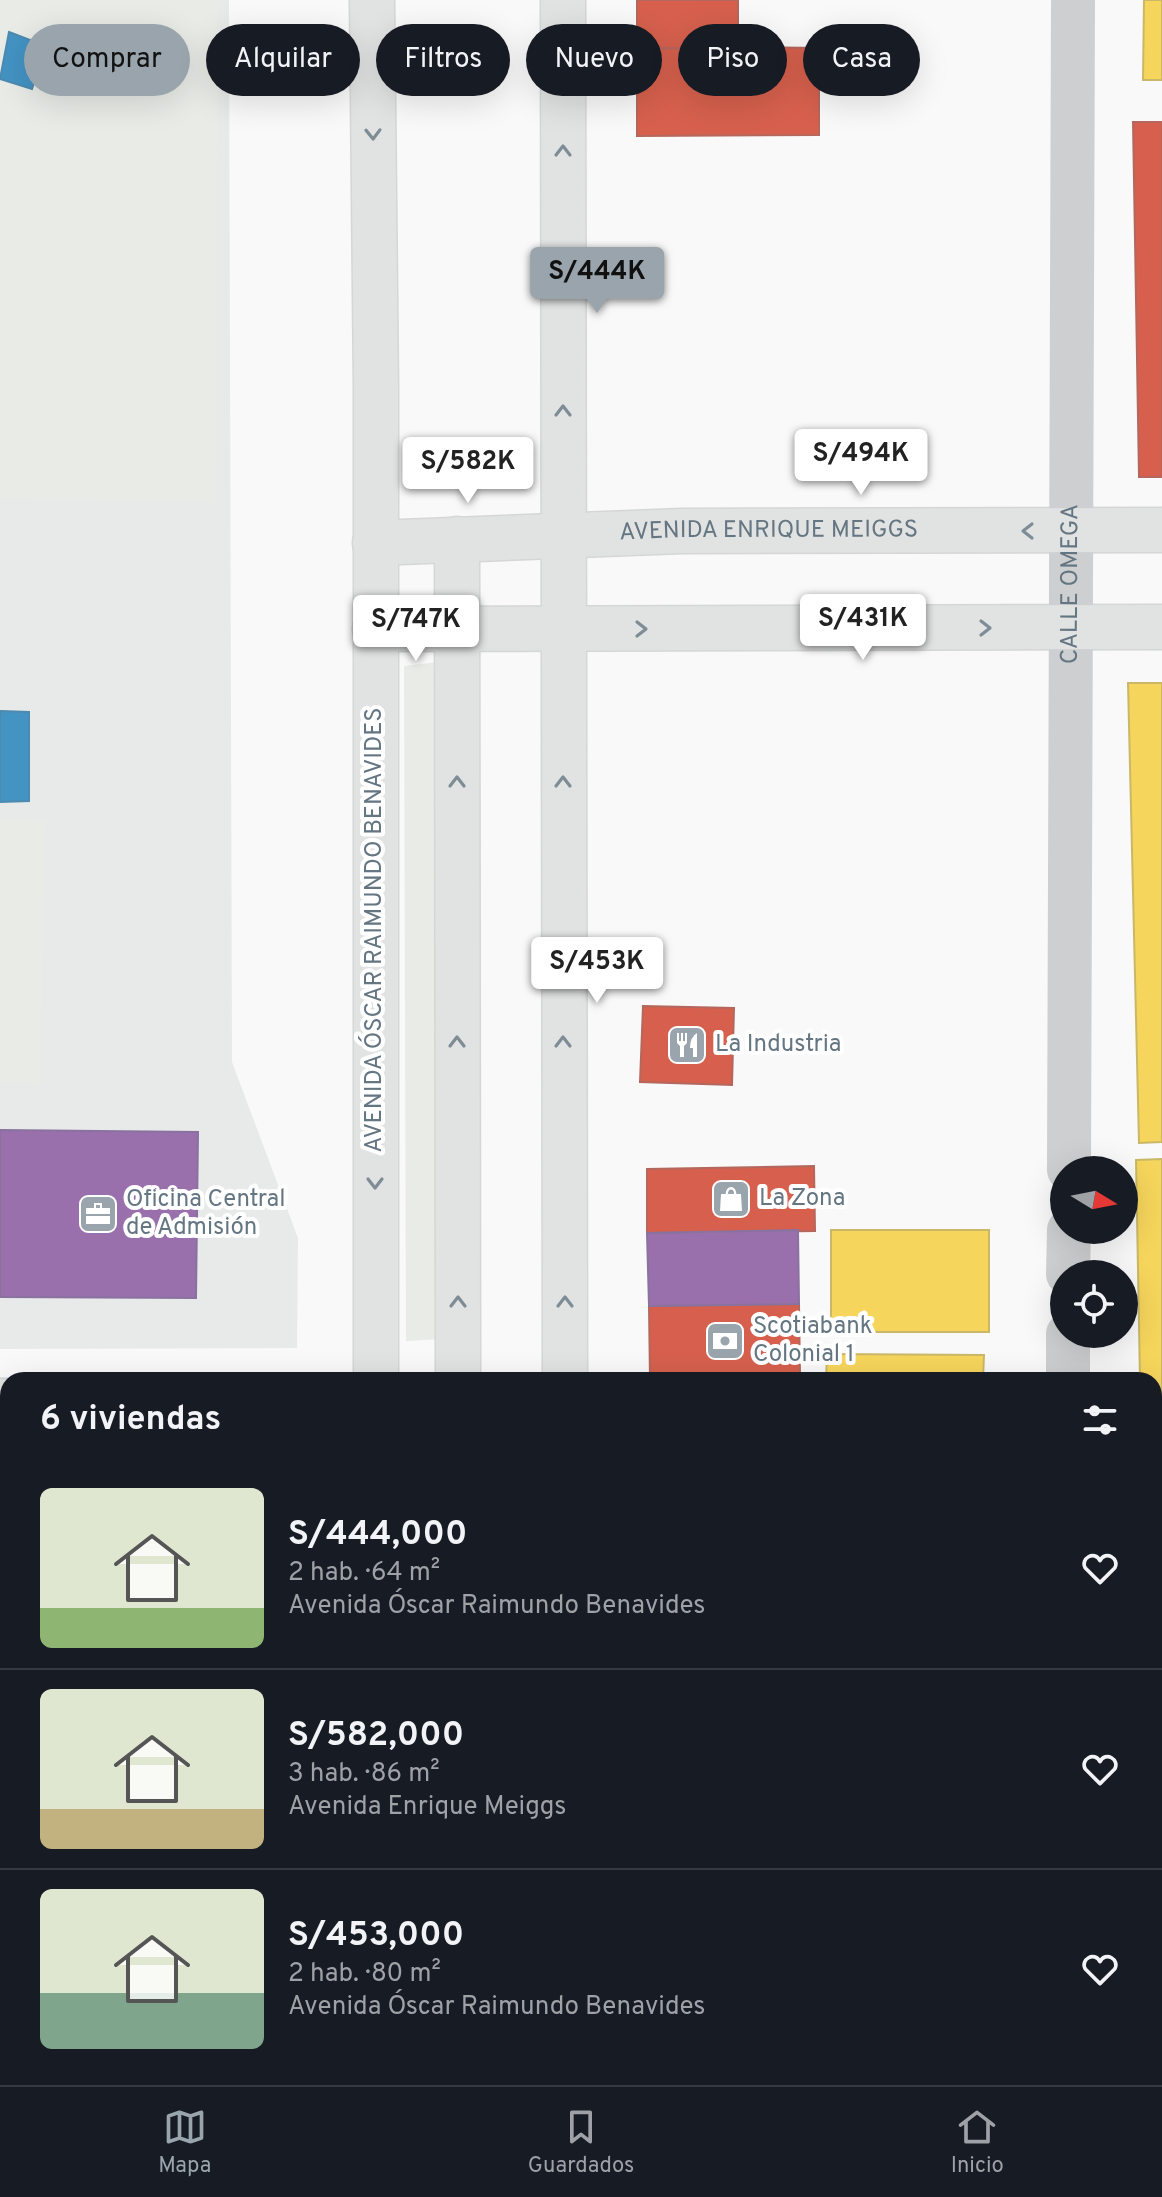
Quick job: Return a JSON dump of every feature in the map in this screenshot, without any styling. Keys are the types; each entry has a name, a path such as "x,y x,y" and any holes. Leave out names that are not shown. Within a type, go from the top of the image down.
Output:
{"main road":[{"name":"AVENIDA ÓSCAR RAIMUNDO BENAVIDES","path":"372,0 376,1372"},
{"path":"563,0 565,1372"},
{"name":"AVENIDA ENRIQUE MEIGGS","path":"375,543 682,531 1162,530"},
{"path":"457,539 458,1372"},
{"path":"375,629 1162,627"}],"street":[{"name":"CALLE OMEGA","path":"1069,1156 1073,0"},
{"path":"1068,1348 1068,1372"}],"shaded area":[{"path":"0,0 229,0 229,24 206,24 206,96 229,96 232,1062 298,1238 297,1348 0,1349"},
{"path":"0,0 219,0 219,24 206,24 206,96 218,96 215,503 0,498"},
{"path":"439,662 441,1339 406,1341 404,666"},
{"path":"0,819 46,820 40,1083 0,1082"}],"building: Viviendas":[{"path":"1144,0 1162,0 1162,80 1143,80"},
{"path":"1128,683 1162,683 1162,1142 1139,1143"},
{"path":"1162,1159 1162,1372 1140,1372 1138,1160"},
{"path":"831,1230 989,1230 989,1332 831,1332"},
{"path":"827,1354 984,1355 983,1372 826,1372"}],"building: Comercios":[{"path":"637,0 738,0 738,24 678,24 678,48 662,49 662,24 637,24"},
{"path":"678,48 678,96 787,96 787,48 803,48 803,96 819,96 819,135 637,136 637,96 662,96 662,49"},
{"path":"1133,122 1162,122 1162,477 1139,477"},
{"name":"La Industria","path":"643,1006 734,1008 732,1085 640,1082"},
{"name":"La Zona","path":"814,1166 815,1231 647,1233 647,1169"},
{"name":"Scotiabank Colonial 1","path":"799,1304 800,1372 650,1372 649,1306"}],"building: Oficinas":[{"name":"Oficina Central de Admisión","path":"0,1130 198,1132 196,1298 0,1297"},
{"path":"798,1230 799,1304 649,1306 647,1233"}],"building: Escuelas":[{"path":"9,32 24,38 24,86 0,79"},
{"path":"0,711 29,712 29,801 0,802"}],"place":[{"name":"La Industria","path":"687,1045"},
{"name":"La Zona","path":"731,1199"},
{"name":"Oficina Central de Admisión","path":"98,1214"},
{"name":"Scotiabank Colonial 1","path":"725,1341"}]}
